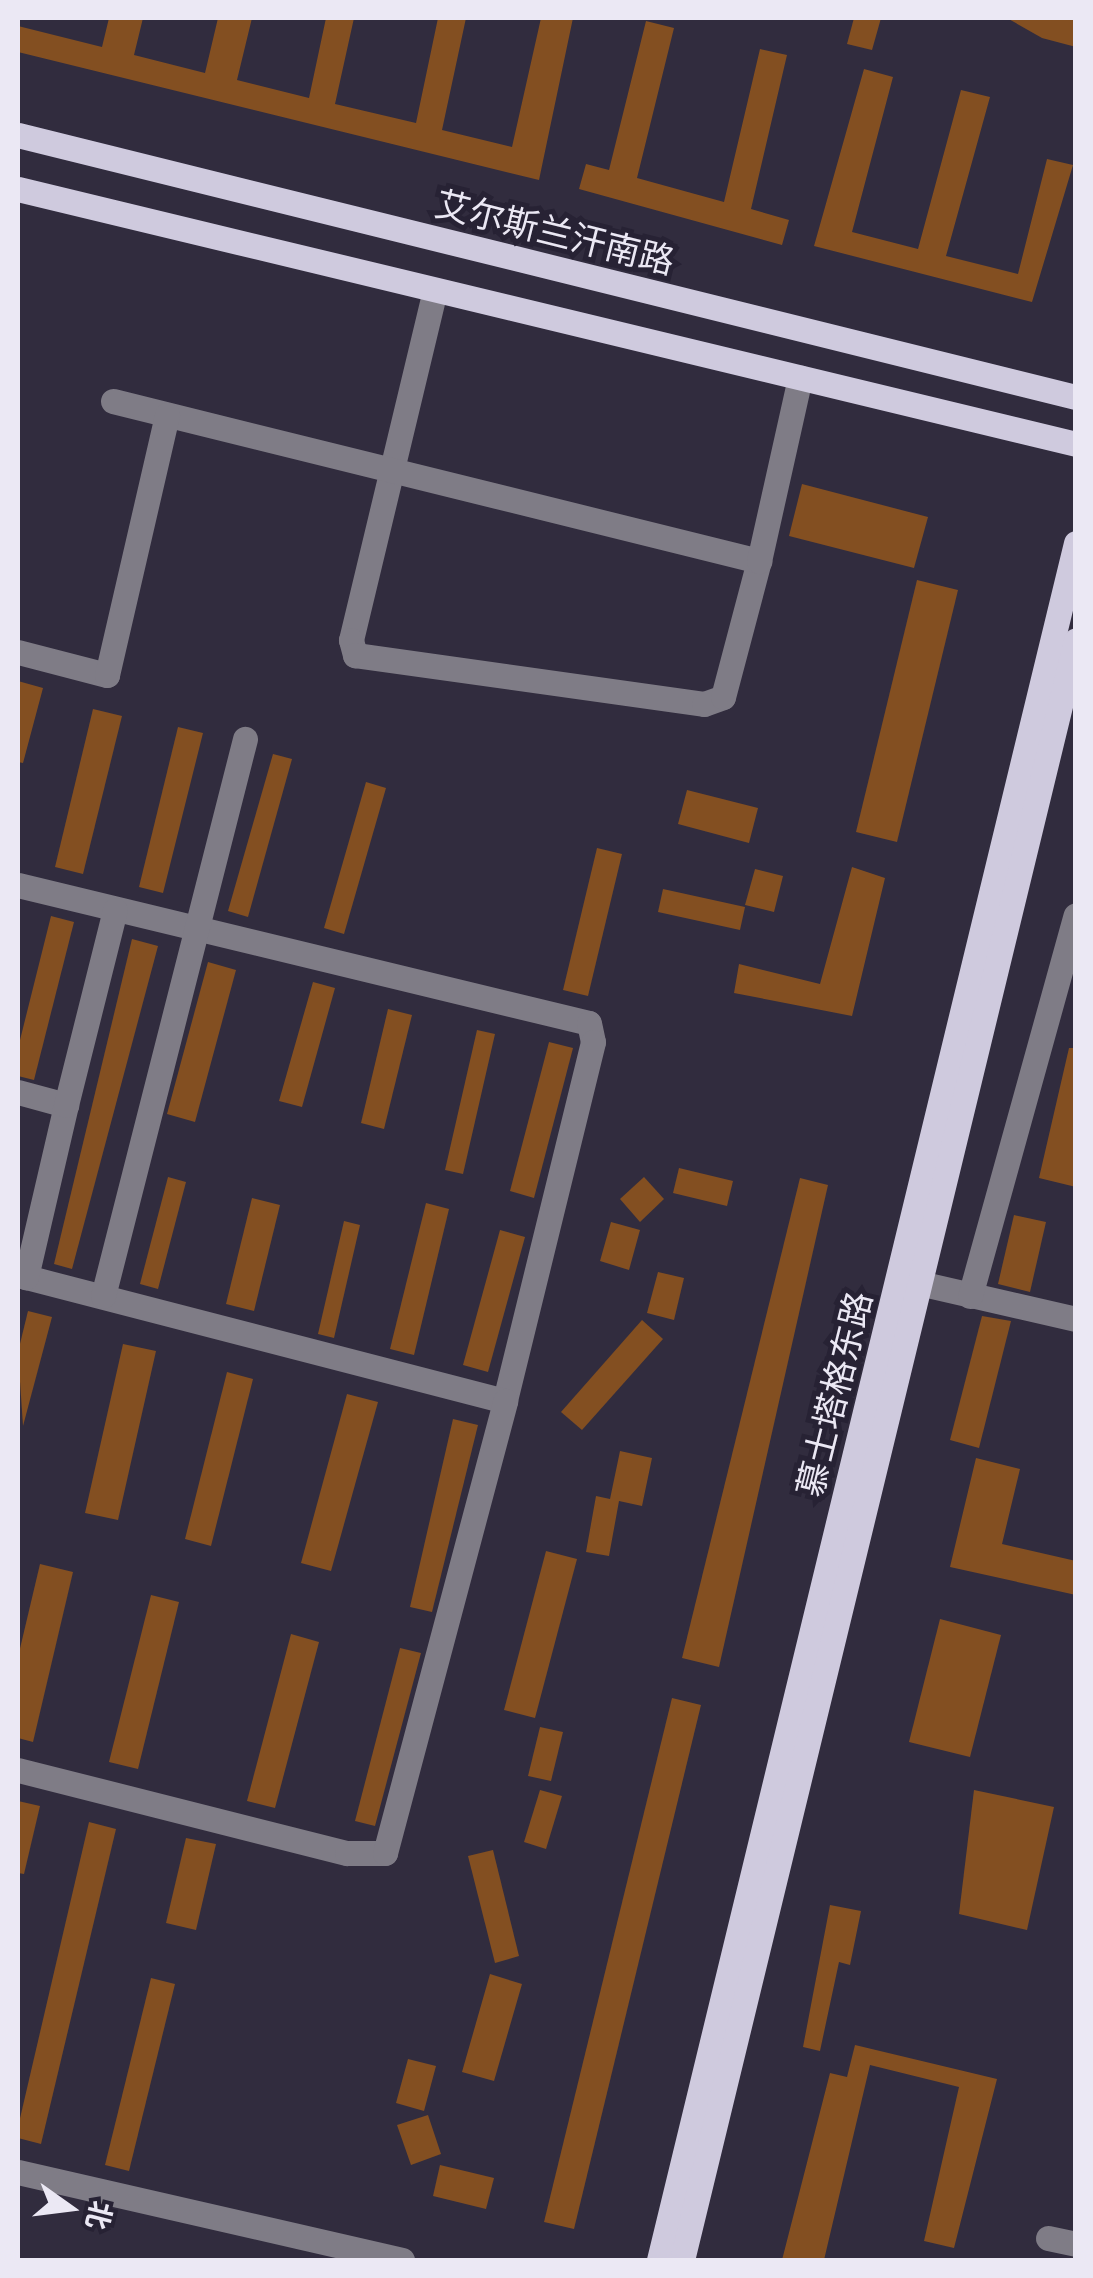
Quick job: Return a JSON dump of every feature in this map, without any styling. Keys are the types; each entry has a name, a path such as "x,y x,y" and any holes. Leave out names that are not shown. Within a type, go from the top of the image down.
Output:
{"main road":[{"name":"艾尔斯兰汗南路","path":"18,135 1076,396"},
{"path":"18,189 1076,444"},
{"name":"慕士塔格东路","path":"659,2260 1076,543"},
{"name":"慕士塔格东路","path":"682,2260 1076,640"}],"street":[{"path":"435,290 350,640 355,655 704,704 722,697 800,378"},
{"path":"114,401 758,560"},
{"path":"18,652 107,675 168,414"},
{"path":"103,1296 244,740"},
{"path":"18,885 589,1023 593,1042 496,1398 386,1853 347,1853 18,1770"},
{"path":"114,910 22,1276 496,1398"},
{"path":"970,1296 1076,915"},
{"path":"18,1092 66,1104"},
{"path":"919,1284 1076,1319"},
{"path":"18,2172 402,2260"},
{"path":"1048,2238 1076,2244"}],"building":[{"path":"109,18 143,18 134,55 205,73 218,18 252,18 237,80 309,98 326,18 354,18 335,104 416,123 438,18 466,18 442,130 512,147 541,18 573,18 539,180 18,52 18,26 102,47"},
{"path":"854,18 881,18 872,50 847,44"},
{"path":"1007,18 1076,18 1076,47 1042,38"},
{"path":"646,21 674,28 637,178 724,202 760,49 787,55 751,209 789,220 782,245 579,189 586,164 609,170"},
{"path":"864,69 893,77 852,232 918,249 961,90 990,97 946,256 1018,274 1047,159 1073,165 1032,302 814,246"},
{"path":"802,484 928,517 914,568 789,536"},
{"path":"917,580 958,590 897,842 856,832"},
{"path":"18,681 43,688 23,763 18,762"},
{"path":"93,709 122,716 83,874 55,867"},
{"path":"178,727 203,733 163,893 139,887"},
{"path":"273,754 292,759 248,917 228,911"},
{"path":"366,782 386,788 344,934 324,928"},
{"path":"687,790 758,808 749,843 678,824"},
{"path":"597,848 622,854 588,996 563,990"},
{"path":"852,867 885,878 852,1016 734,993 739,964 820,984"},
{"path":"755,869 783,876 774,912 745,905"},
{"path":"663,889 745,907 740,930 658,912"},
{"path":"51,916 74,922 34,1080 18,1076 18,1048"},
{"path":"132,939 158,946 72,1269 54,1264"},
{"path":"208,962 236,970 195,1122 167,1114"},
{"path":"313,982 335,988 302,1107 279,1101"},
{"path":"388,1009 412,1015 384,1129 361,1123"},
{"path":"477,1030 495,1034 463,1174 445,1170"},
{"path":"549,1042 573,1048 534,1198 510,1191"},
{"path":"1069,1048 1076,1048 1076,1187 1039,1178"},
{"path":"679,1168 733,1181 727,1206 673,1193"},
{"path":"168,1177 186,1182 158,1289 140,1284"},
{"path":"644,1177 664,1199 640,1222 620,1199"},
{"path":"800,1178 828,1185 719,1667 682,1658"},
{"path":"252,1198 280,1205 254,1311 226,1304"},
{"path":"426,1203 449,1209 414,1355 390,1349"},
{"path":"1014,1215 1046,1222 1030,1292 998,1284"},
{"path":"344,1221 360,1225 334,1338 318,1334"},
{"path":"611,1222 640,1230 629,1270 600,1261"},
{"path":"500,1230 525,1237 488,1372 463,1365"},
{"path":"658,1272 684,1278 674,1320 647,1313"},
{"path":"28,1311 52,1317 23,1426 18,1352"},
{"path":"982,1316 1011,1321 979,1448 950,1440"},
{"path":"642,1320 663,1339 582,1430 561,1412"},
{"path":"123,1344 156,1351 118,1520 85,1513"},
{"path":"227,1372 253,1379 211,1546 185,1539"},
{"path":"347,1394 378,1402 331,1571 301,1563"},
{"path":"453,1419 478,1425 432,1612 410,1607"},
{"path":"620,1451 652,1458 642,1506 619,1501 609,1556 586,1552 596,1496 610,1499"},
{"path":"976,1458 1020,1469 1002,1544 1076,1561 1076,1595 950,1567"},
{"path":"546,1551 577,1559 535,1718 504,1710"},
{"path":"40,1564 73,1572 33,1742 18,1738 18,1657"},
{"path":"151,1595 179,1602 138,1769 109,1762"},
{"path":"940,1619 1001,1635 970,1757 909,1742"},
{"path":"291,1634 319,1642 275,1808 247,1801"},
{"path":"400,1648 421,1653 375,1826 355,1821"},
{"path":"672,1698 701,1705 574,2229 544,2222"},
{"path":"540,1727 563,1732 551,1781 528,1776"},
{"path":"540,1790 562,1796 546,1849 524,1842"},
{"path":"974,1790 1054,1807 1027,1930 959,1914"},
{"path":"18,1801 40,1806 24,1874 18,1873"},
{"path":"89,1822 116,1829 41,2144 18,2138 18,2127"},
{"path":"186,1838 216,1844 196,1930 166,1923"},
{"path":"493,1850 519,1956 495,1963 468,1856"},
{"path":"830,1905 861,1911 850,1965 839,1962 820,2051 803,2047"},
{"path":"490,1974 522,1984 494,2081 462,2072"},
{"path":"151,1978 175,1984 129,2171 105,2165"},
{"path":"855,2045 997,2079 954,2248 924,2241 959,2087 870,2065 824,2260 782,2260 830,2073 847,2077"},
{"path":"408,2059 436,2066 424,2111 396,2103"},
{"path":"428,2115 441,2154 411,2165 397,2125"},
{"path":"440,2165 494,2178 486,2209 433,2196"}]}
